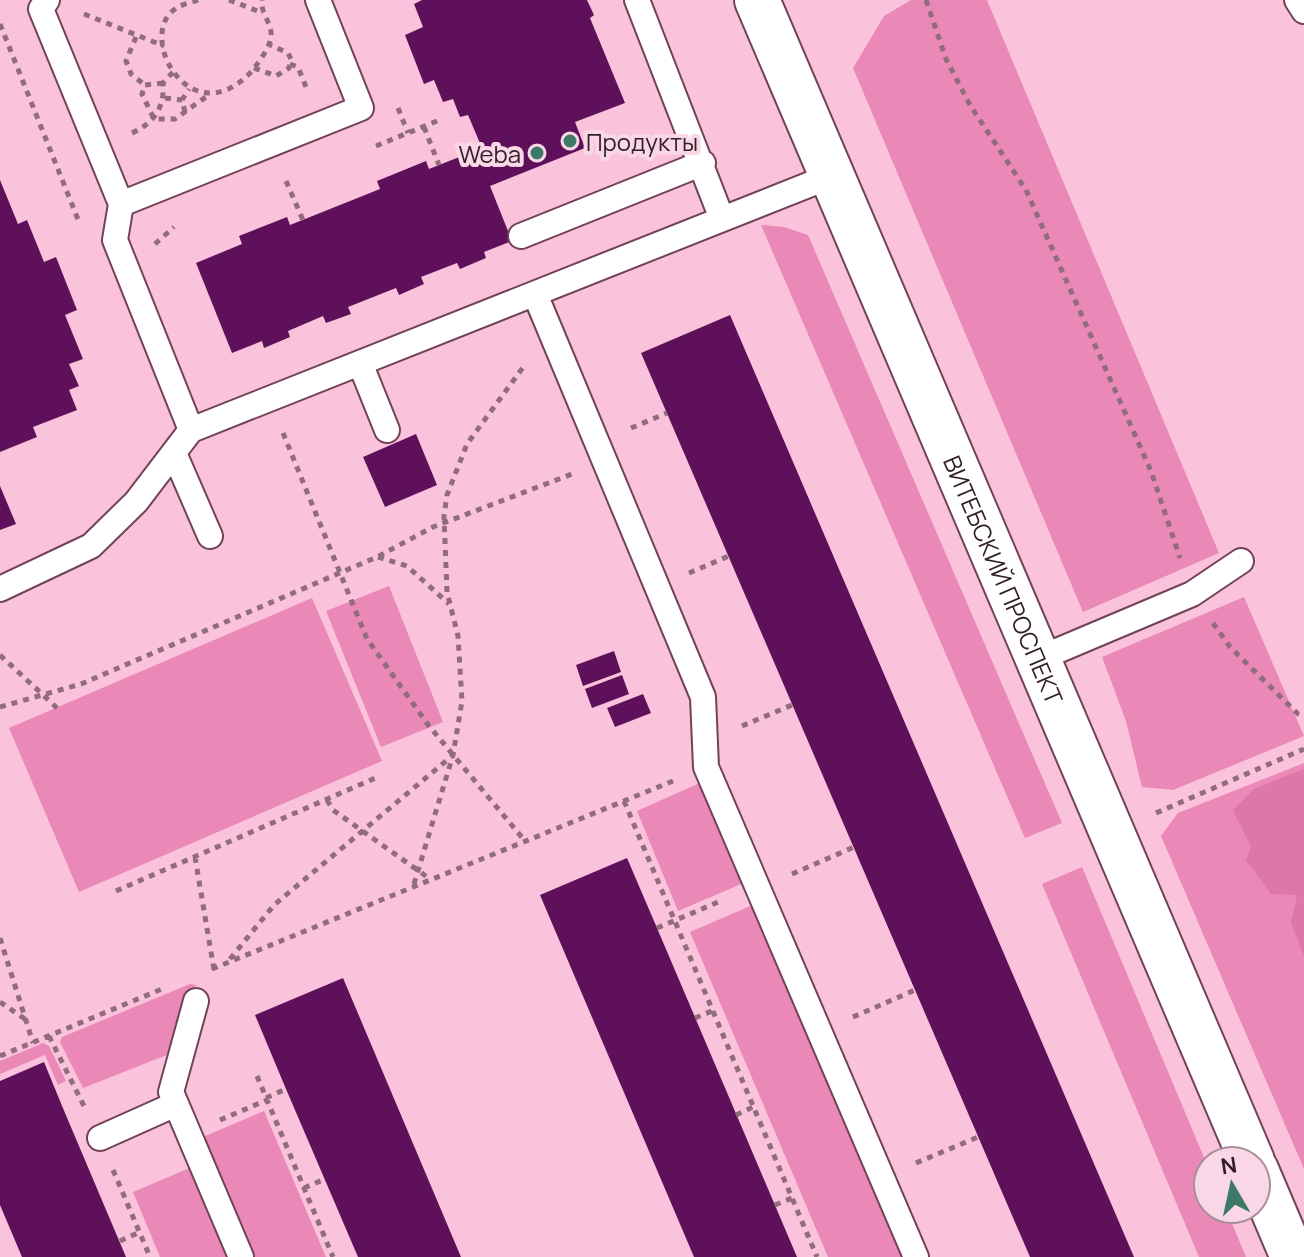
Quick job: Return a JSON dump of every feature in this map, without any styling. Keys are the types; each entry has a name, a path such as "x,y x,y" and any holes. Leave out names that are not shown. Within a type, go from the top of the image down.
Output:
{"street":[{"name":"ВИТЕБСКИЙ ПРОСПЕКТ","path":"759,1 1245,1145"},
{"path":"1272,1208 1293,1257"}],"lane":[{"path":"47,0 41,9 121,204 115,240 191,430"},
{"path":"121,204 361,108 318,0"},
{"path":"637,0 703,163 722,219"},
{"path":"1297,0 1304,11"},
{"path":"521,236 703,163"},
{"path":"0,589 91,546 136,502 191,430 831,176"},
{"path":"535,294 703,697 706,767 916,1257"},
{"path":"360,363 387,430"},
{"path":"174,453 210,536"},
{"path":"1038,659 1192,594 1241,561"},
{"path":"196,1001 171,1092 241,1257"},
{"path":"100,1138 176,1104"}],"path":[{"path":"198,0 175,8 166,19 164,46 168,64 189,89 210,94"},
{"path":"229,0 264,13"},
{"path":"145,85 142,94 154,119 175,119 210,94 229,90 254,68 268,44 271,35 262,0"},
{"path":"926,0 946,59 970,105 1026,190 1151,471 1192,594 1230,647 1298,714 1304,716"},
{"path":"78,12 164,46"},
{"path":"0,24 84,235"},
{"path":"136,37 126,61 131,74 145,85 163,83"},
{"path":"254,68 276,76 289,68 291,59 288,53 268,44"},
{"path":"185,112 182,100 189,89"},
{"path":"165,98 182,100"},
{"path":"365,150 442,119"},
{"path":"424,127 439,165"},
{"path":"272,187 299,176"},
{"path":"286,181 303,220"},
{"path":"151,254 165,231 187,222"},
{"path":"414,885 460,724 461,661 449,604 445,523 447,495 457,464 476,430 518,378 547,321"},
{"path":"269,399 367,639 453,755 525,841"},
{"path":"0,707 81,684 377,557 445,523 605,461"},
{"path":"377,557 407,566 449,604"},
{"path":"0,655 57,708"},
{"path":"705,742 792,705"},
{"path":"1156,813 1304,749"},
{"path":"227,962 274,905 453,755"},
{"path":"201,973 706,767"},
{"path":"116,891 380,776"},
{"path":"327,800 333,810 431,879"},
{"path":"624,801 817,1257"},
{"path":"657,928 854,847"},
{"path":"195,857 215,968 196,1001"},
{"path":"0,938 33,1043"},
{"path":"0,1056 173,985"},
{"path":"819,1031 915,990"},
{"path":"0,1002 25,1019"},
{"path":"695,1018 712,1011"},
{"path":"49,1036 100,1138 150,1257"},
{"path":"257,1076 333,1257"},
{"path":"189,1133 286,1089"},
{"path":"736,1115 753,1107"},
{"path":"882,1178 978,1137"},
{"path":"304,1188 325,1179"},
{"path":"775,1205 792,1198"},
{"path":"120,1241 140,1232"}],"shaded area":[{"path":"911,0 987,0 1219,553 1083,612 853,68 884,16"},
{"path":"761,225 784,227 808,235 1062,823 1025,838"},
{"path":"389,586 443,722 381,747 326,611"},
{"path":"1244,597 1304,736 1173,790 1142,787 1126,721 1102,657"},
{"path":"312,598 382,761 79,892 9,728"},
{"path":"1304,763 1304,1169 1161,836 1178,813"},
{"path":"1304,769 1304,956 1291,923 1297,895 1271,894 1246,860 1251,847 1233,810 1254,789"},
{"path":"704,781 746,882 678,911 637,811"},
{"path":"1082,867 1199,1145 1192,1145 1192,1225 1233,1225 1246,1257 1199,1257 1042,884"},
{"path":"755,904 906,1257 828,1257 690,932"},
{"path":"190,984 196,985 187,1000 177,1051 83,1088 60,1042 62,1037"},
{"path":"43,1043 49,1046 66,1081 58,1085 45,1055 0,1074 0,1061"},
{"path":"264,1111 326,1257 248,1257 198,1139"},
{"path":"192,1167 230,1257 160,1257 133,1192"}],"building":[{"path":"422,0 587,0 594,15 590,18 625,103 575,122 585,148 490,186 512,241 484,252 486,258 460,269 457,263 421,277 424,284 399,295 396,288 348,307 351,314 326,323 323,316 288,331 290,337 264,348 262,341 232,353 196,263 242,244 239,236 287,217 290,225 380,189 377,181 426,161 429,169 482,148 468,115 460,117 453,99 443,102 434,80 424,84 405,35 423,27 414,4"},
{"path":"0,180 18,224 27,220 44,262 56,257 77,310 65,315 83,359 69,364 79,386 69,390 77,410 33,427 37,437 0,452"},
{"path":"730,315 1134,1257 1030,1257 641,353"},
{"path":"416,434 437,485 385,507 363,457"},
{"path":"0,486 16,524 0,530"},
{"path":"614,651 621,672 583,686 576,665"},
{"path":"622,675 629,694 592,708 585,689"},
{"path":"643,694 651,713 615,727 607,708"},
{"path":"627,858 797,1257 694,1257 540,895"},
{"path":"343,978 461,1257 358,1257 286,1089 255,1015"},
{"path":"44,1062 126,1257 22,1257 0,1205 0,1081"}],"place":[{"name":"Продукты","path":"570,141"},
{"name":"Weba","path":"537,153"}]}
